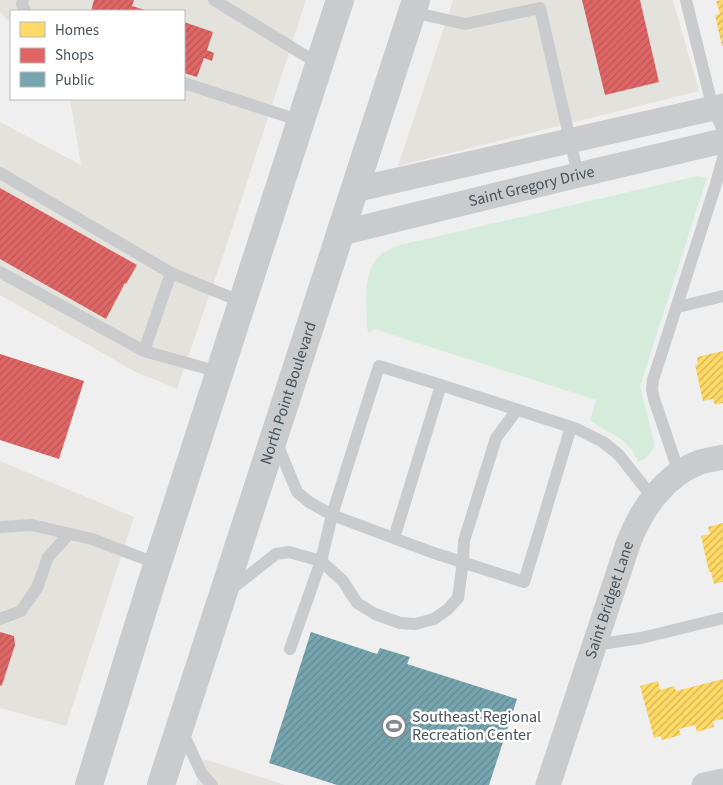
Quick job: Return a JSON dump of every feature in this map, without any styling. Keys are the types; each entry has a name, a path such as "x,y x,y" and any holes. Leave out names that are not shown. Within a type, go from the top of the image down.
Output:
{"main road":[{"path":"89,785 319,64 337,1"},
{"name":"North Point Boulevard","path":"161,785 225,594 274,436 414,6"}],"street":[{"path":"354,190 571,141 720,115"},
{"name":"Saint Gregory Drive","path":"341,233 578,174 723,141"},
{"name":"Saint Bridget Lane","path":"548,785 633,530 640,516 653,498 679,473 701,462 723,457"},
{"path":"704,785 723,780"}],"lane":[{"path":"214,0 319,64"},
{"path":"686,0 720,115"},
{"path":"414,6 465,24 540,8 578,174"},
{"path":"185,83 300,121"},
{"path":"679,473 652,390 653,380 716,187 723,158"},
{"path":"0,173 171,274 242,302"},
{"path":"0,272 144,351 220,372"},
{"path":"144,351 171,274"},
{"path":"678,306 723,296"},
{"path":"290,648 321,561 332,515 379,366 441,384 571,427 603,442 619,454 653,498"},
{"path":"394,538 441,384"},
{"path":"225,594 276,554 288,552 321,561 343,581 357,603 375,614 400,623 415,624 434,619 447,610 458,598 464,541 496,438 517,410"},
{"path":"274,436 297,492 308,502 332,515 431,552 524,582 571,427"},
{"path":"0,527 32,525 92,539 158,564"},
{"path":"0,619 21,611 37,588 48,557 69,534"},
{"path":"594,645 641,638 723,618"},
{"path":"181,727 202,774 212,785"}],"shaded area":[{"path":"0,0 306,0 227,244 177,389 134,371 0,295 0,122 81,165 70,100 185,100 185,10 10,10 10,22 0,12"},
{"path":"453,0 673,0 699,91 398,166"},
{"path":"0,461 134,517 66,726 0,708"},
{"path":"204,759 285,785 196,785"}],"green space":[{"path":"697,176 707,178 640,386 655,446 645,459 638,462 632,450 621,439 590,421 596,400 374,329 369,333 367,328 366,299 368,278 376,260 387,251 400,245"}],"building: Homes":[{"path":"723,0 722,46 715,15 720,14 716,1"},
{"path":"723,351 723,403 715,405 713,399 703,401 695,365 698,364 697,357"},
{"path":"723,523 723,582 714,584 711,572 709,572 701,536 710,534 708,527"},
{"path":"723,679 723,719 713,721 714,727 697,732 695,725 679,729 681,735 662,740 660,736 654,738 640,686 658,681 660,690 674,686 676,691"}],"building: Shops":[{"path":"94,0 134,0 132,6 145,10 91,10"},
{"path":"582,0 640,0 659,82 605,95"},
{"path":"185,22 213,32 207,50 214,53 212,61 204,58 197,77 185,73"},
{"path":"0,188 137,265 106,319 0,259"},
{"path":"0,354 84,381 59,459 0,440"},
{"path":"0,632 14,636 15,645 2,685 0,686"}],"building: Public":[{"name":"Southeast Regional Recreation Center","path":"311,632 377,654 380,648 410,657 407,664 517,699 489,785 337,785 269,763"}],"place":[{"name":"Southeast Regional Recreation Center","path":"394,726"}]}
